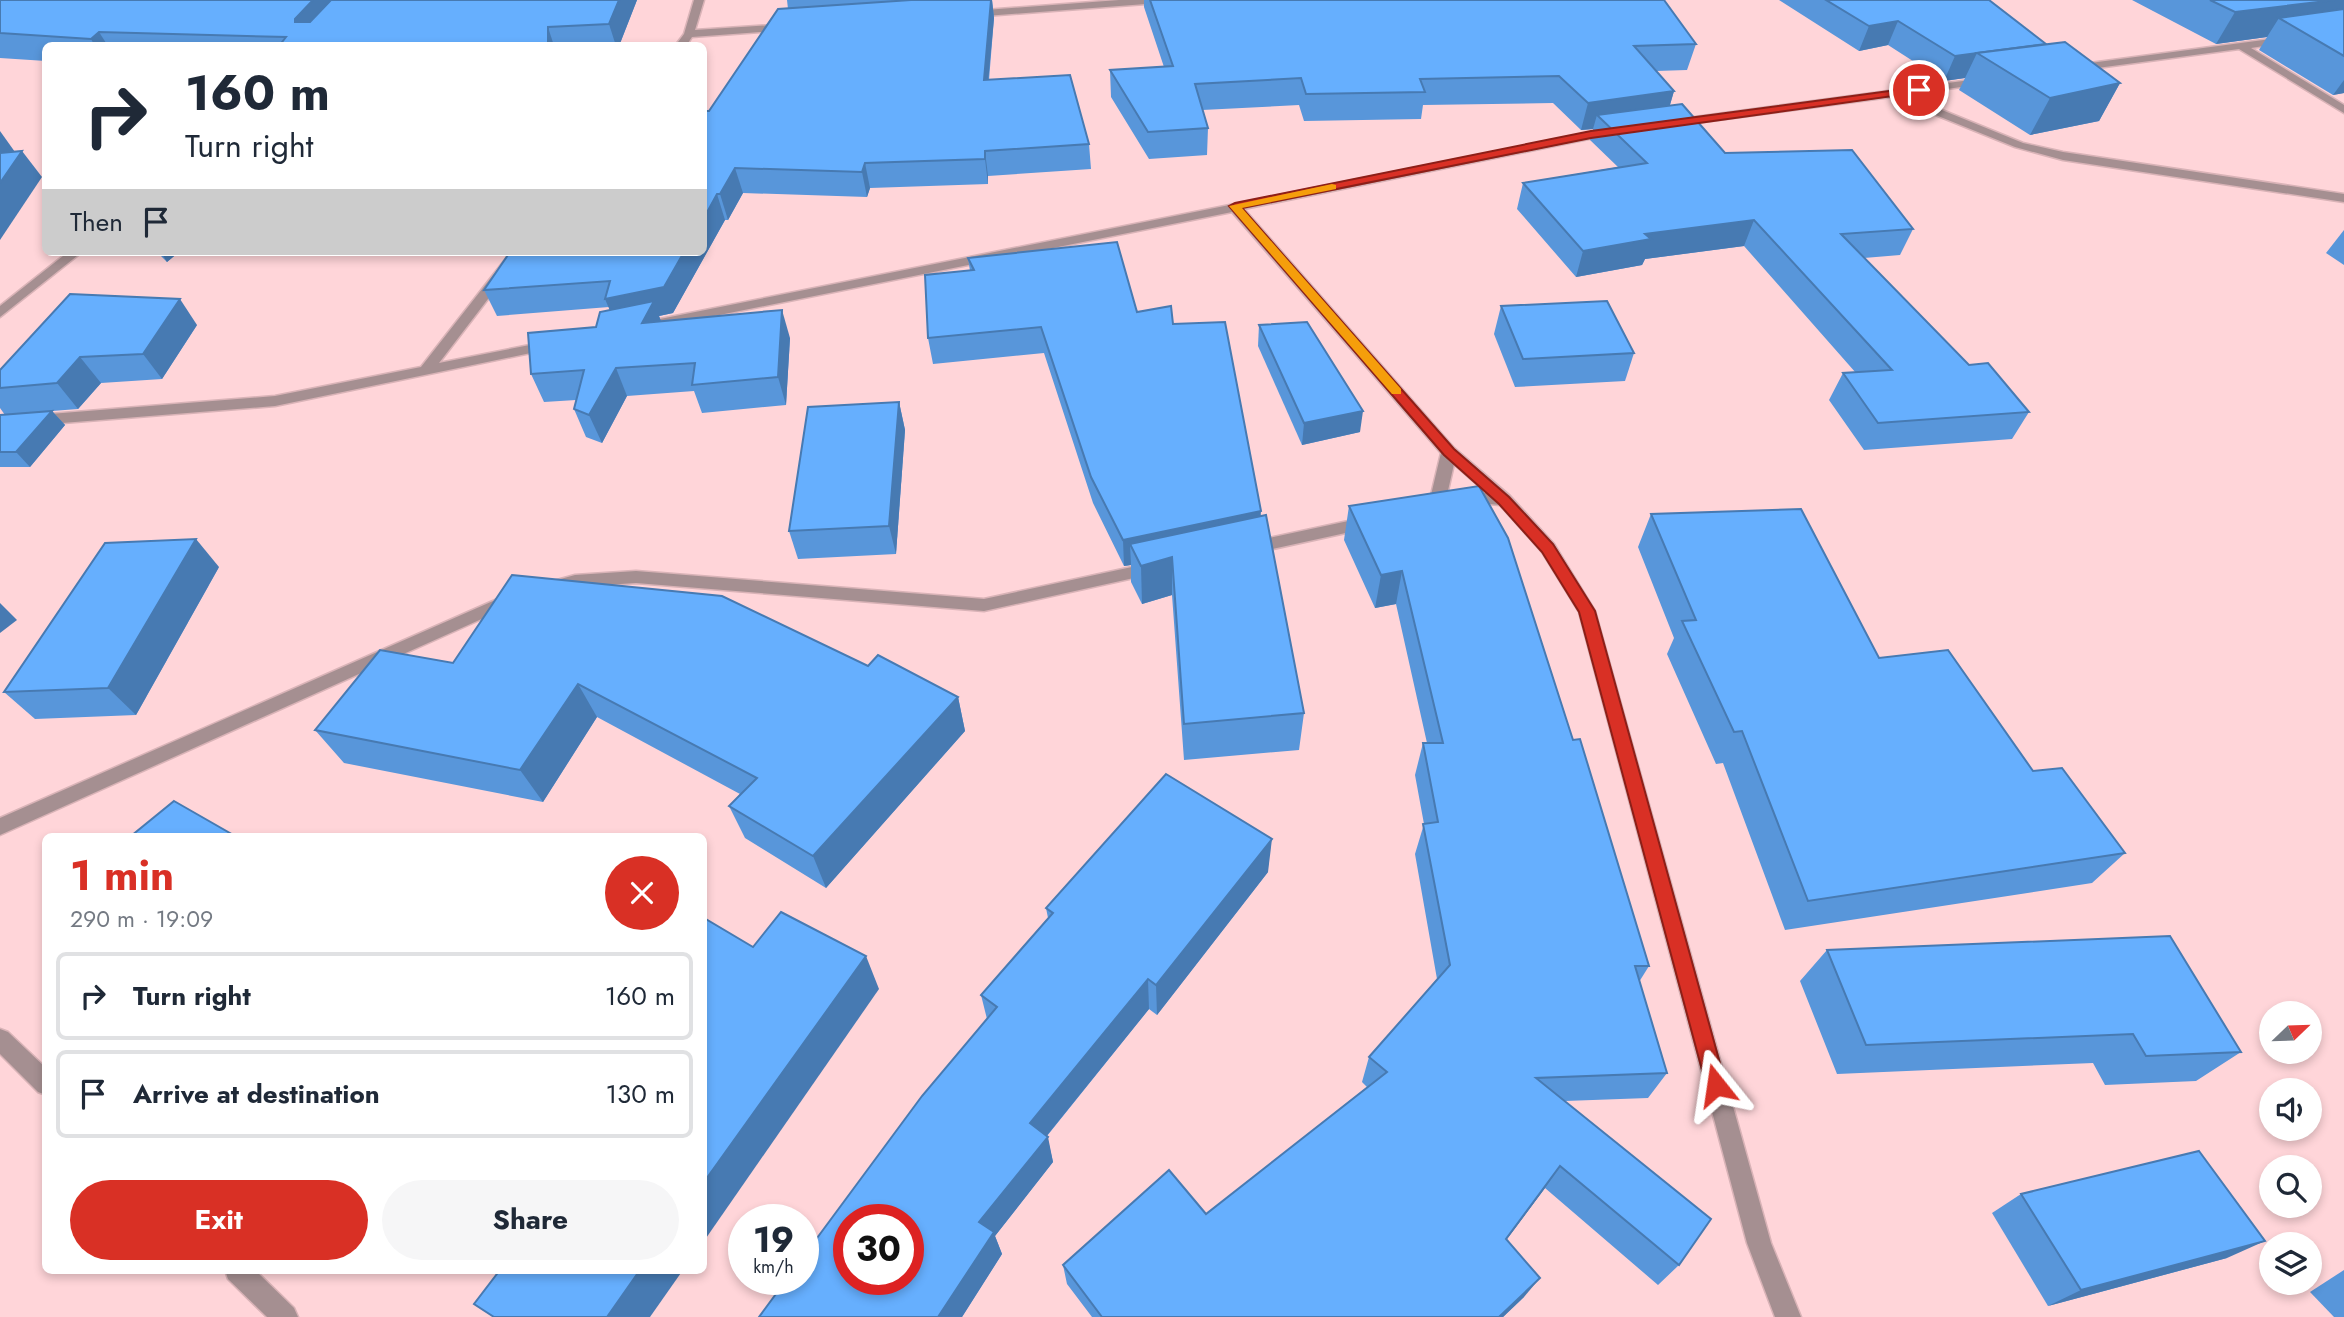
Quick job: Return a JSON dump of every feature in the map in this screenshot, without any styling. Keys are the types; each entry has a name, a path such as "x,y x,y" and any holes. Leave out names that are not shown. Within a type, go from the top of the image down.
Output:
{"street":[{"path":"683,42 689,34 699,0"},
{"path":"966,15 1104,2 1159,0"},
{"path":"689,34 800,26"},
{"path":"2067,70 2305,37"},
{"path":"2241,46 2344,110"},
{"path":"1660,125 2000,79"},
{"path":"1892,93 2019,145 2063,156 2344,198"},
{"path":"632,329 1591,134 1632,129"},
{"path":"1235,206 1449,452 1504,500 1548,548 1587,611 1759,1243 1788,1317"},
{"path":"0,313 71,256"},
{"path":"426,370 515,256"},
{"path":"0,423 275,401 564,342"},
{"path":"1449,452 1434,498 1504,500"},
{"path":"1227,553 1386,517"},
{"path":"0,827 534,592 575,581 636,577 984,605 1173,564"},
{"path":"0,1039 42,1080"},
{"path":"241,1274 285,1317"}],"building":[{"path":"0,0 313,0 295,19 295,22 310,22 331,0 619,0 609,24 548,27 548,42 282,42 286,37 99,32 91,39 0,33"},
{"path":"911,0 991,0 984,80 1070,75 1089,144 985,151 985,159 865,163 862,172 735,168 707,212 707,111 778,9"},
{"path":"1150,0 1664,0 1696,44 1634,46 1674,91 1588,103 1559,76 1420,79 1425,92 1306,94 1301,78 1195,84 1208,128 1148,132 1110,70 1173,66"},
{"path":"1826,0 1989,0 2046,44 1955,56 1898,21 1869,26"},
{"path":"2210,0 2335,0 2235,12"},
{"path":"2344,9 2344,56 2279,18"},
{"path":"2065,42 2120,83 2050,98 1977,53"},
{"path":"1682,104 1725,153 1852,150 1913,229 1841,234 1969,365 1988,363 2029,412 1878,423 1843,373 1892,370 1754,220 1645,234 1651,239 1583,251 1523,183 1647,163 1597,115"},
{"path":"22,151 0,183 0,153"},
{"path":"1117,242 1137,312 1171,306 1173,324 1225,322 1261,511 1123,540 1091,477 1041,327 928,338 925,275 974,270 968,258"},
{"path":"507,256 682,256 664,287 605,299 610,281 484,290"},
{"path":"70,294 180,299 143,354 80,357 57,383 0,388 0,370"},
{"path":"654,301 642,323 782,310 778,377 692,385 695,363 616,368 589,415 574,409 584,370 531,374 528,333 596,327 600,312"},
{"path":"1607,301 1634,353 1523,359 1501,306"},
{"path":"1307,322 1363,411 1304,423 1259,325"},
{"path":"899,402 889,526 789,531 808,407"},
{"path":"52,411 16,452 0,452 0,415"},
{"path":"1479,486 1508,538 1573,740 1580,739 1649,966 1635,966 1667,1073 1536,1078 1711,1219 1679,1265 1560,1166 1506,1239 1540,1278 1499,1317 1102,1317 1063,1265 1169,1170 1206,1214 1387,1072 1369,1057 1450,965 1423,824 1438,822 1423,743 1443,743 1402,571 1381,575 1349,506"},
{"path":"1801,509 1879,658 1948,650 2033,771 2062,768 2125,853 1808,901 1742,731 1734,732 1682,621 1696,620 1651,514"},
{"path":"1266,515 1304,713 1184,724 1172,557 1141,566 1130,544"},
{"path":"196,539 108,688 4,692 105,543"},
{"path":"512,575 722,596 868,666 878,655 958,697 813,856 729,806 757,778 578,684 520,770 315,730 380,650 453,663"},
{"path":"1166,774 1272,839 1156,985 1148,979 1030,1123 1048,1137 979,1222 994,1232 938,1317 759,1317 775,1295 819,1295 819,1235 833,1216 833,1295 924,1295 924,1204 842,1204 922,1096 997,1007 981,995 1053,913 1046,908"},
{"path":"174,801 230,833 135,833"},
{"path":"781,912 866,956 707,1178 707,920 753,947"},
{"path":"2170,936 2241,1052 2146,1056 2133,1034 1866,1045 1827,950"},
{"path":"2199,1151 2259,1233 2259,1243 2081,1290 2021,1194"},
{"path":"497,1274 637,1274 607,1317 494,1317 474,1304"}],"slow traffic":[{"path":"1332,187 1235,206 1396,391"}],"route":[{"path":"1716,1085 1587,611 1548,548 1504,500 1449,452 1235,206 1591,134 1919,90"}]}
